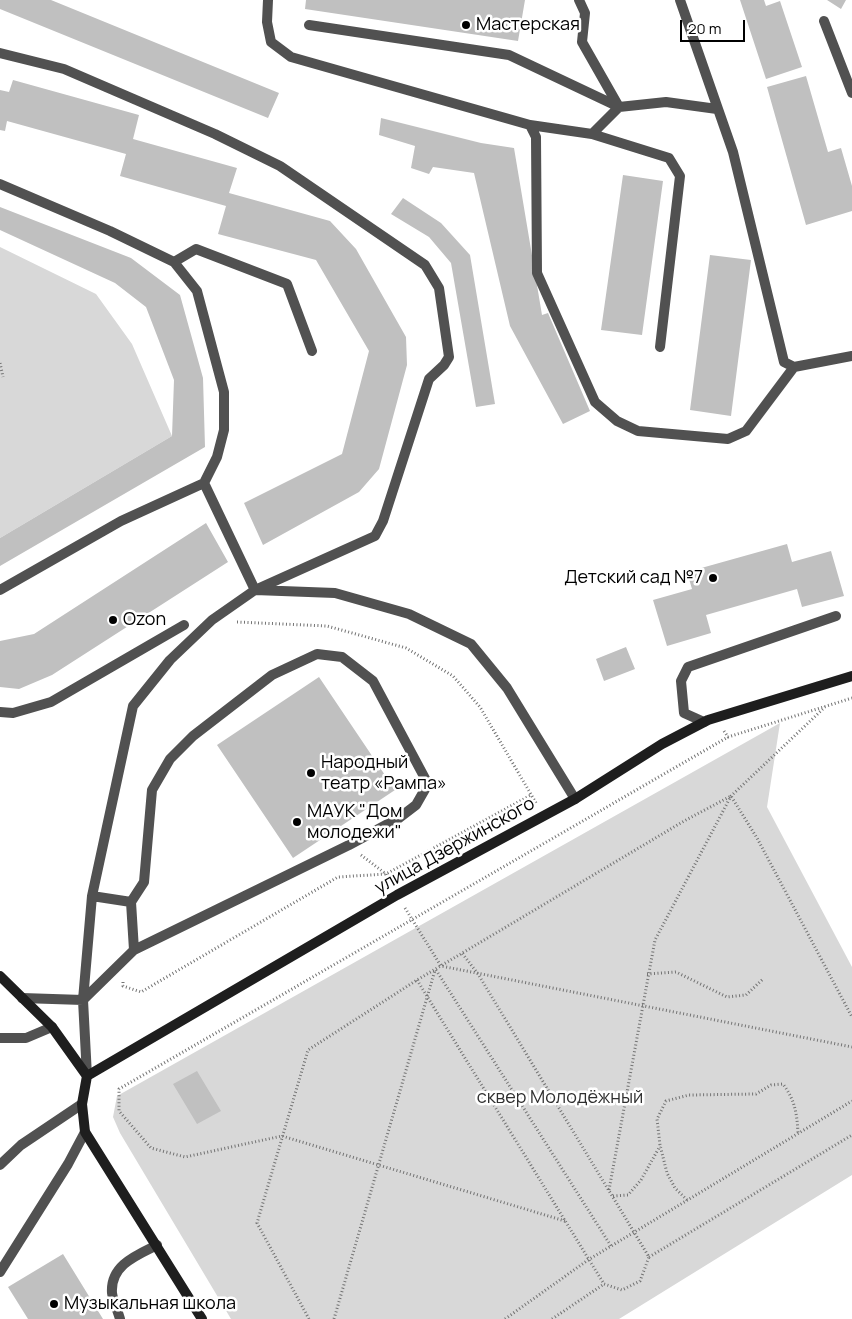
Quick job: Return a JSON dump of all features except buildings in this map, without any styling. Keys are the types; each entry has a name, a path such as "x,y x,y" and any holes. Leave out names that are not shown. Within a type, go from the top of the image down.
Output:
{"street":[{"path":"268,0 267,22 271,42 291,57 530,125 592,134 669,158 680,176 660,347"},
{"path":"579,0 585,13 582,42 619,107"},
{"path":"680,0 733,152 784,362 794,368"},
{"path":"824,21 852,93"},
{"path":"309,25 509,55 619,107 666,102 717,109"},
{"path":"0,53 64,69 215,134 280,166 425,265 439,288 449,357 444,365 429,379 383,521 375,536 255,590 212,620 170,660 134,706 92,896 83,1000 87,1076 82,1104 85,1132 202,1319"},
{"path":"592,134 619,107"},
{"path":"530,125 536,137 537,273 595,402 617,421 638,431 728,439 746,431 794,368 852,356"},
{"path":"0,184 110,231 174,262 197,291 224,392 224,430 217,458 204,483 121,520 0,590"},
{"path":"174,262 196,249 287,284 312,352"},
{"path":"204,483 255,590"},
{"path":"255,590 335,593 409,614 471,644 507,688 575,799"},
{"path":"704,722 684,713 681,681 688,667 836,616"},
{"path":"0,712 13,713 51,702 184,625"},
{"path":"22,998 83,1000 134,950 349,845 399,818 416,805 428,784 373,681 342,657 317,654 272,675 193,736 170,759 152,790 144,882 131,902 134,950"},
{"name":"улица Дзержинского","path":"87,1076 397,895 575,799 662,744 704,722 852,676"},
{"path":"92,896 131,902"},
{"path":"0,976 52,1027 87,1076"},
{"path":"0,1038 26,1038 52,1027"},
{"path":"0,1165 21,1145 82,1104"},
{"path":"0,1272 68,1164 85,1132"},
{"path":"120,1319 112,1293 114,1277 126,1260 158,1246"}],"path":[{"path":"0,363 3,377"},
{"path":"212,620 327,626 406,648 453,676 480,708 544,816"},
{"path":"565,1221 282,1136 186,1157 151,1148 119,1111 119,1089 728,737 852,698"},
{"path":"309,1319 257,1223 308,1050 435,969 684,821 731,796 825,707"},
{"path":"717,717 728,737"},
{"path":"122,962 123,986 141,992 338,877 386,874 531,795"},
{"path":"609,1190 647,974 655,940 731,796"},
{"path":"731,796 757,838 852,1016"},
{"path":"349,845 386,874"},
{"path":"412,919 441,966 852,1047"},
{"path":"462,953 478,974 649,1257"},
{"path":"334,1319 435,969"},
{"path":"435,969 611,1246"},
{"path":"647,974 676,972 727,997 746,995 763,979"},
{"path":"417,980 604,1284 622,1290 640,1281 649,1257 852,1135"},
{"path":"687,1200 674,1188 660,1146 657,1119 666,1101 689,1095 756,1094 771,1085 783,1084 790,1093 796,1110 798,1133"},
{"path":"506,1319 588,1260 852,1100"},
{"path":"613,1196 628,1195 641,1180 660,1146"},
{"path":"552,1319 604,1284"}],"green space":[{"path":"0,247 96,294 132,344 172,436 0,538"},
{"name":"сквер Молодёжный","path":"780,723 767,807 852,967 852,1175 619,1319 231,1319 120,1133 113,1117 117,1096"}],"place":[{"name":"Мастерская","path":"466,25"},
{"name":"Детский сад №7","path":"713,578"},
{"name":"Ozon","path":"113,620"},
{"name":"Народный театр «Рампа»","path":"311,773"},
{"name":"МАУК \"Дом молодежи\"","path":"297,822"},
{"name":"Музыкальная школа","path":"54,1304"}]}
